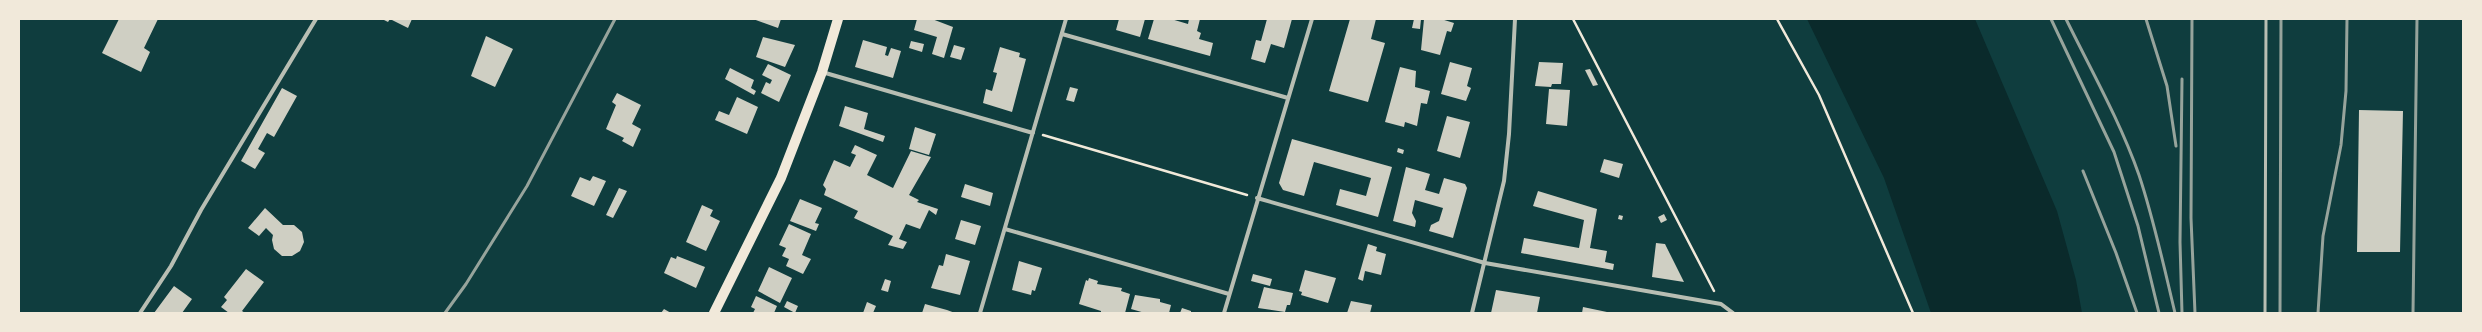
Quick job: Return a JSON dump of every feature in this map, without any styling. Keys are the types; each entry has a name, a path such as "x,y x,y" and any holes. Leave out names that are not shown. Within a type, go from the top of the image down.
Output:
{"main road":[{"path":"714,313 781,178 822,72 838,19"}],"street":[{"path":"140,313 171,266 201,210 316,19"},
{"path":"980,313 1066,19"},
{"path":"1224,313 1257,198 1312,19"},
{"path":"1472,313 1504,181 1509,134 1515,19"},
{"path":"1062,34 1288,98"},
{"path":"822,72 1033,133"},
{"path":"1257,198 1485,263 1721,304 1733,313"},
{"path":"1005,229 1229,294"}],"lane":[{"path":"2265,313 2266,19"}],"path":[{"path":"1573,19 1721,304"},
{"path":"1777,19 1819,95 1914,313"},
{"path":"1033,133 1257,198"}],"water":[{"path":"1807,19 1975,19 2057,211 2076,280 2082,313 1931,313 1884,178"}],"building":[{"path":"119,19 158,19 144,48 150,52 141,72 102,53"},
{"path":"382,19 390,19 388,22"},
{"path":"390,19 412,19 408,28"},
{"path":"753,19 781,19 778,28"},
{"path":"917,19 932,19 953,27 944,58 932,54 937,37 914,30"},
{"path":"1119,19 1145,19 1140,37 1116,30"},
{"path":"1154,19 1171,19 1188,24 1189,19 1200,19 1197,31 1201,33 1199,39 1213,43 1210,56 1148,39"},
{"path":"1267,19 1292,19 1284,48 1271,44 1265,63 1251,59 1256,40 1261,41"},
{"path":"1350,19 1376,19 1371,39 1385,43 1368,102 1329,91"},
{"path":"1414,19 1421,19 1420,29 1412,28"},
{"path":"1424,19 1441,19 1454,23 1451,32 1447,31 1440,55 1421,50"},
{"path":"486,36 513,49 495,87 471,76"},
{"path":"763,37 795,45 785,67 756,57"},
{"path":"863,40 887,47 885,55 888,56 891,48 901,51 893,78 855,67"},
{"path":"911,41 924,44 922,52 909,48"},
{"path":"954,45 965,48 961,60 950,57"},
{"path":"1000,47 1020,53 1019,57 1026,59 1012,112 983,103 986,89 992,91 997,73 993,72"},
{"path":"1450,62 1472,68 1467,86 1471,88 1466,101 1441,94"},
{"path":"1539,62 1563,63 1561,84 1552,84 1551,87 1535,86"},
{"path":"768,64 791,75 779,102 761,93 766,82 770,84 772,80 762,75"},
{"path":"1400,67 1416,71 1415,87 1430,91 1427,104 1421,103 1417,126 1405,122 1404,127 1385,122"},
{"path":"730,68 754,80 751,88 756,91 754,95 725,79"},
{"path":"1590,69 1598,85 1593,86 1585,70"},
{"path":"1070,87 1078,89 1074,102 1066,100"},
{"path":"282,88 297,96 274,137 267,133 258,149 265,153 255,169 241,161"},
{"path":"1549,89 1570,90 1567,126 1546,124"},
{"path":"617,93 641,105 632,124 641,129 633,147 622,141 624,138 606,129 616,105 612,102"},
{"path":"737,97 758,107 747,134 715,120 719,111 729,115"},
{"path":"845,106 868,113 864,129 885,136 883,142 839,126"},
{"path":"2359,110 2403,111 2400,252 2357,252"},
{"path":"1447,116 1470,122 1460,158 1437,151"},
{"path":"915,127 936,134 929,155 909,149"},
{"path":"1292,139 1392,167 1378,217 1336,205 1340,189 1366,196 1371,178 1314,162 1304,196 1283,190 1279,183"},
{"path":"855,145 877,155 867,175 893,188 911,151 931,157 909,195 919,200 917,202 938,209 936,215 929,210 920,229 906,224 899,239 907,242 903,249 888,245 893,236 854,218 858,211 824,195 826,189 823,185 834,160 850,167 856,155 851,153"},
{"path":"1398,148 1404,150 1403,154 1397,152"},
{"path":"1604,159 1623,164 1619,178 1600,172"},
{"path":"1406,167 1430,174 1425,190 1439,194 1444,178 1465,184 1467,188 1453,238 1429,231 1431,225 1439,221 1443,208 1415,200 1412,213 1416,221 1415,227 1393,221"},
{"path":"593,176 606,181 594,206 571,196 580,177 590,181"},
{"path":"965,184 993,193 990,206 961,197"},
{"path":"619,188 627,191 613,218 606,215"},
{"path":"1538,191 1597,209 1590,248 1607,251 1605,262 1614,264 1613,270 1521,253 1524,238 1579,248 1584,220 1533,206"},
{"path":"800,199 822,208 815,223 819,224 816,231 790,221"},
{"path":"702,205 713,210 710,216 720,221 706,251 686,242"},
{"path":"265,208 283,225 294,225 302,232 304,242 300,251 292,256 282,256 274,249 272,240 273,235 266,228 259,236 248,228"},
{"path":"1664,214 1667,220 1661,223 1658,217"},
{"path":"1619,215 1623,216 1622,220 1618,219"},
{"path":"961,220 981,226 975,245 955,239"},
{"path":"789,224 811,234 802,255 811,259 803,274 786,266 789,259 782,256 786,248 779,245"},
{"path":"1656,243 1665,244 1684,282 1652,277"},
{"path":"1368,244 1377,247 1376,251 1386,254 1381,275 1365,271 1363,281 1358,279"},
{"path":"946,254 970,261 960,295 931,288 939,265 943,266"},
{"path":"677,256 705,267 696,288 664,273 671,257 676,259"},
{"path":"1019,261 1042,268 1035,291 1032,290 1031,295 1012,290"},
{"path":"769,267 792,278 780,303 758,291"},
{"path":"246,269 264,282 242,311 245,313 229,313 221,307 227,300 224,297"},
{"path":"1305,270 1336,278 1328,303 1301,295 1302,292 1299,291"},
{"path":"1253,274 1272,279 1270,286 1251,281"},
{"path":"1089,278 1098,281 1097,284 1122,288 1121,291 1130,294 1125,313 1101,313 1101,311 1079,304 1086,280 1088,281"},
{"path":"885,279 891,281 888,292 881,290"},
{"path":"174,286 192,299 182,313 154,313"},
{"path":"1264,287 1293,293 1290,305 1287,305 1285,312 1258,308"},
{"path":"1496,290 1540,297 1537,313 1491,313"},
{"path":"1135,295 1160,299 1160,302 1171,305 1169,313 1145,313 1131,309"},
{"path":"756,296 777,306 774,313 753,313 755,309 751,307"},
{"path":"787,301 798,306 795,313 784,307"},
{"path":"1351,301 1372,305 1370,313 1347,313"},
{"path":"867,302 876,306 873,313 863,313"},
{"path":"925,304 947,310 955,313 922,313"},
{"path":"1583,307 1607,312 1607,313 1582,313"},
{"path":"1182,308 1191,311 1191,313 1180,313"},
{"path":"664,309 671,313 661,313"}],"railway":[{"path":"445,313 466,284 527,186 615,19"},
{"path":"2051,19 2114,152 2138,226 2159,313"},
{"path":"2066,19 2114,115 2139,175 2154,226 2175,313"},
{"path":"2146,19 2167,86 2176,146"},
{"path":"2192,19 2191,218 2195,313"},
{"path":"2280,313 2281,19"},
{"path":"2318,313 2323,236 2341,145 2346,91 2347,19"},
{"path":"2413,313 2417,19"},
{"path":"2182,79 2180,242 2182,313"},
{"path":"2083,171 2116,253 2137,313"}]}
